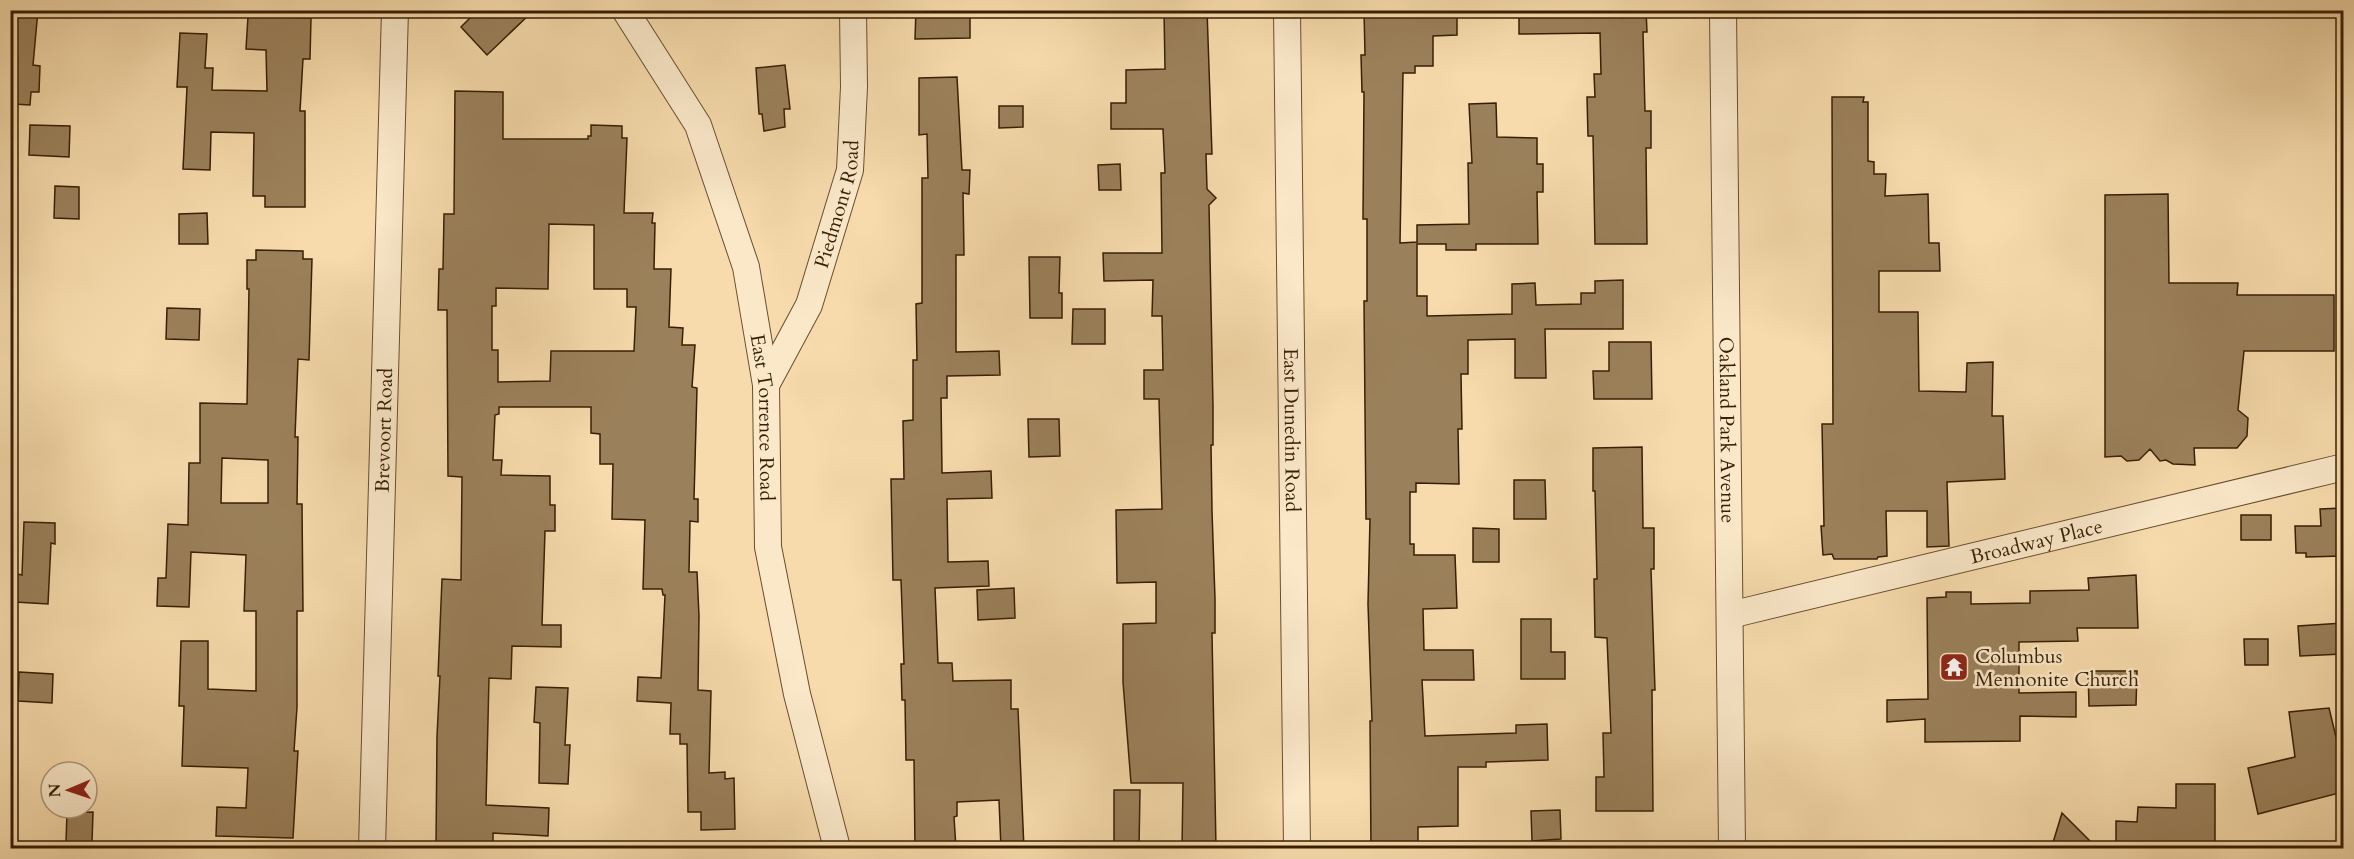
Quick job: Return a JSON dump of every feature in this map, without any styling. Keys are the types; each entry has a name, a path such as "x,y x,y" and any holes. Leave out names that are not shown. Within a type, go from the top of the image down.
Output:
{"street":[{"name":"Brevoort Road","path":"372,849 395,10"},
{"name":"East Torrence Road","path":"624,10 698,125 746,267 766,385 768,546 797,694 837,849"},
{"name":"Piedmont Road","path":"766,385 809,305 850,170 854,87 853,10"},
{"name":"East Dunedin Road","path":"1287,10 1297,849"},
{"name":"Oakland Park Avenue","path":"1724,10 1732,849"},
{"name":"Broadway Place","path":"1730,615 2343,467"}],"building":[{"path":"16,10 38,10 33,65 40,66 39,92 31,92 30,105 13,104"},
{"path":"478,10 534,10 487,55 461,27"},
{"path":"916,10 970,10 970,38 915,39"},
{"path":"1164,10 1207,10 1212,154 1206,154 1207,189 1216,198 1209,205 1213,406 1213,445 1211,445 1215,633 1212,633 1216,849 1182,849 1183,783 1131,783 1123,682 1123,624 1156,623 1156,582 1117,583 1116,510 1162,509 1159,399 1144,399 1144,370 1163,370 1162,316 1152,316 1153,280 1104,281 1103,253 1162,253 1161,173 1165,173 1163,129 1111,129 1111,103 1126,103 1126,70 1165,69"},
{"path":"1364,10 1397,10 1397,13 1457,13 1457,35 1433,36 1433,66 1415,66 1415,73 1403,73 1400,243 1417,242 1417,225 1469,224 1468,163 1472,163 1469,104 1496,103 1497,137 1537,138 1537,164 1543,164 1543,192 1537,192 1538,244 1476,244 1476,250 1446,250 1446,244 1417,244 1417,296 1427,296 1427,316 1512,314 1512,284 1535,283 1536,305 1581,304 1581,293 1595,293 1595,281 1623,280 1623,329 1545,329 1546,378 1515,378 1515,339 1468,340 1468,374 1461,374 1462,429 1458,429 1459,484 1416,483 1416,492 1410,492 1410,544 1414,544 1414,555 1455,555 1457,608 1423,609 1424,650 1473,650 1474,680 1422,680 1425,736 1516,733 1516,725 1547,724 1548,760 1486,762 1486,767 1458,767 1458,826 1418,827 1418,849 1371,849 1370,721 1372,721 1368,604 1370,519 1366,519 1364,301 1367,301 1367,219 1363,219 1364,92 1362,92 1361,55 1365,55"},
{"path":"1519,10 1646,10 1647,32 1643,32 1645,111 1651,111 1651,148 1646,148 1647,244 1595,244 1593,136 1588,136 1587,97 1595,97 1594,74 1601,74 1600,33 1519,34"},
{"path":"248,16 311,18 310,59 303,59 300,111 305,111 305,207 265,207 265,196 253,196 254,133 211,132 210,170 183,169 187,87 177,87 180,33 207,34 205,68 213,68 212,90 267,91 266,50 246,49"},
{"path":"785,65 790,109 784,109 785,127 764,131 762,114 759,114 756,68"},
{"path":"957,77 962,170 970,170 969,194 963,193 964,255 956,255 956,352 999,351 1000,375 947,376 947,398 941,398 942,473 991,471 992,498 947,499 948,562 988,561 989,586 935,588 938,663 952,663 953,681 1011,680 1011,709 1018,709 1024,849 1001,849 999,800 957,802 957,816 954,817 956,849 915,849 914,760 906,760 905,700 902,700 901,664 904,664 901,580 893,580 891,479 904,479 903,421 913,420 913,360 917,360 916,304 922,303 922,178 928,178 927,134 919,135 919,78"},
{"path":"455,91 503,92 503,139 588,139 588,136 591,136 591,125 622,126 622,138 627,138 624,213 653,213 652,223 655,223 654,269 671,269 669,327 683,328 682,345 695,345 692,387 697,388 694,499 698,499 698,522 690,521 689,572 697,572 698,690 711,691 709,773 725,772 725,779 734,778 735,829 701,830 701,812 688,812 687,744 680,744 680,734 670,734 671,703 637,701 638,677 661,678 665,595 662,589 643,589 645,520 612,519 613,464 600,464 600,434 591,433 591,407 499,407 499,414 495,415 493,460 502,460 501,475 550,476 550,505 555,505 555,531 545,531 542,625 561,625 561,647 512,646 511,679 489,678 486,805 549,808 548,836 493,833 493,847 436,848 440,676 438,676 442,579 461,580 462,477 448,476 447,310 438,310 439,269 443,269 444,214 454,214","holes":["549,224 594,225 594,289 627,289 627,307 636,307 634,351 551,351 550,381 498,382 498,350 492,350 492,306 496,306 496,288 548,289"]},
{"path":"1832,97 1864,97 1863,102 1868,102 1868,161 1874,162 1874,174 1886,174 1885,196 1928,194 1929,243 1939,243 1940,271 1879,271 1879,312 1918,312 1919,391 1966,392 1967,363 1993,362 1992,416 2003,416 2005,479 1947,482 1949,546 1927,547 1927,511 1886,511 1887,556 1877,559 1834,559 1832,554 1823,555 1822,424 1833,424"},
{"path":"999,106 1023,106 1023,127 999,128"},
{"path":"30,125 70,126 69,157 29,155"},
{"path":"1120,164 1121,190 1099,190 1098,165"},
{"path":"55,186 79,187 79,219 54,218"},
{"path":"2168,194 2169,283 2238,283 2237,295 2334,295 2334,351 2244,351 2238,410 2248,418 2247,436 2237,448 2194,448 2195,465 2160,461 2150,449 2139,460 2127,461 2121,456 2105,457 2105,195"},
{"path":"207,213 208,244 179,244 179,214"},
{"path":"256,250 303,251 303,259 312,259 309,360 298,359 295,437 298,437 297,504 302,504 303,611 297,611 297,707 294,751 298,751 293,838 216,836 217,807 246,808 248,768 182,766 184,706 179,706 181,641 208,641 208,689 256,691 256,611 244,611 246,555 191,552 189,607 157,606 158,578 166,578 168,524 188,525 189,463 200,463 200,403 247,404 249,289 247,289 247,260 256,260","holes":["222,458 268,460 268,503 221,503"]},
{"path":"1029,257 1060,257 1059,293 1062,293 1062,318 1030,318"},
{"path":"167,308 200,309 199,340 166,339"},
{"path":"1073,309 1105,309 1105,344 1072,344"},
{"path":"1609,342 1651,342 1652,399 1594,399 1593,371 1609,371"},
{"path":"1028,419 1059,419 1060,456 1029,457"},
{"path":"1642,447 1643,528 1654,528 1654,569 1651,569 1655,690 1652,690 1653,811 1596,811 1596,777 1604,777 1603,733 1611,733 1607,638 1595,637 1594,579 1597,579 1593,448"},
{"path":"1514,480 1545,480 1546,519 1514,519"},
{"path":"2343,508 2343,556 2306,557 2306,553 2296,553 2295,526 2321,526 2320,509"},
{"path":"2241,515 2271,515 2271,540 2241,540"},
{"path":"24,522 55,523 55,544 51,543 48,604 15,602 17,574 22,575"},
{"path":"1473,528 1499,529 1499,562 1473,562"},
{"path":"2136,575 2138,628 2077,628 2078,641 2019,642 2019,693 2076,692 2076,717 2020,716 2020,741 1925,742 1925,719 1887,722 1887,700 1928,699 1927,598 1946,597 1946,592 1971,592 1971,604 2030,603 2030,591 2089,590 2088,578"},
{"path":"1014,588 1015,618 978,620 977,590"},
{"path":"1521,619 1551,619 1551,652 1565,652 1565,679 1521,679"},
{"path":"2343,623 2343,654 2300,656 2298,626"},
{"path":"2244,639 2268,639 2268,665 2245,665"},
{"path":"2088,671 2137,671 2136,705 2089,706"},
{"path":"19,672 53,674 52,703 18,701"},
{"path":"536,687 568,688 565,745 570,745 568,784 539,783 540,723 534,722"},
{"path":"2329,708 2343,766 2343,792 2258,814 2248,768 2295,757 2289,712"},
{"path":"2176,784 2215,784 2215,849 2116,849 2116,821 2137,822 2138,807 2176,808"},
{"path":"1114,790 1140,790 1139,849 1114,849"},
{"path":"1560,810 1561,839 1532,841 1531,811"},
{"path":"2062,813 2098,849 2051,849"},
{"path":"67,820 93,820 92,843 66,842"}],"place":[{"name":"Columbus Mennonite Church","path":"1954,667"}]}
